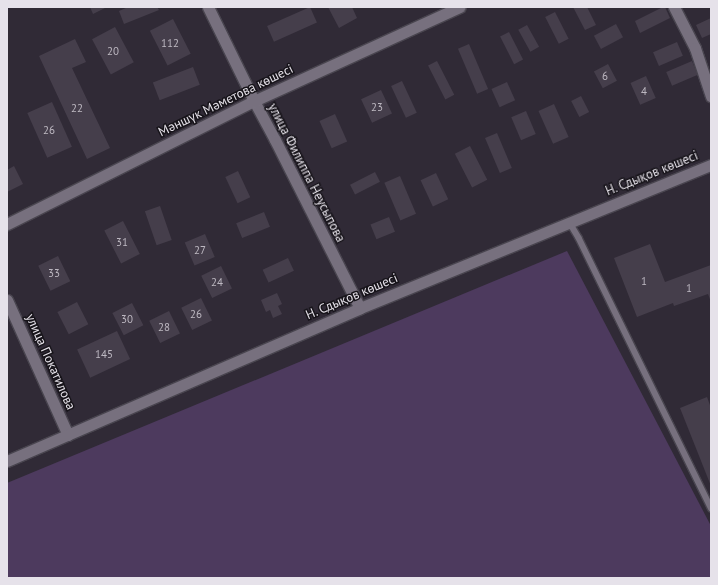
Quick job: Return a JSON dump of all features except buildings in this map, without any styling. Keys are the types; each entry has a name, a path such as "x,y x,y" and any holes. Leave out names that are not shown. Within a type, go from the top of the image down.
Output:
{"street":[{"name":"улица Филиппа Неусыпова","path":"208,7 254,102 279,147 360,308"},
{"name":"Мәншүк Мәметова көшесі","path":"7,224 254,102 459,7"},
{"path":"674,7 695,48 711,96"},
{"name":"Н. Сдықов көшесі","path":"7,461 360,308 711,165"},
{"name":"улица Покатилова","path":"7,300 68,435"}],"lane":[{"path":"570,223 711,508"}],"shaded area":[{"path":"567,251 711,526 711,578 7,578 7,483"}]}
